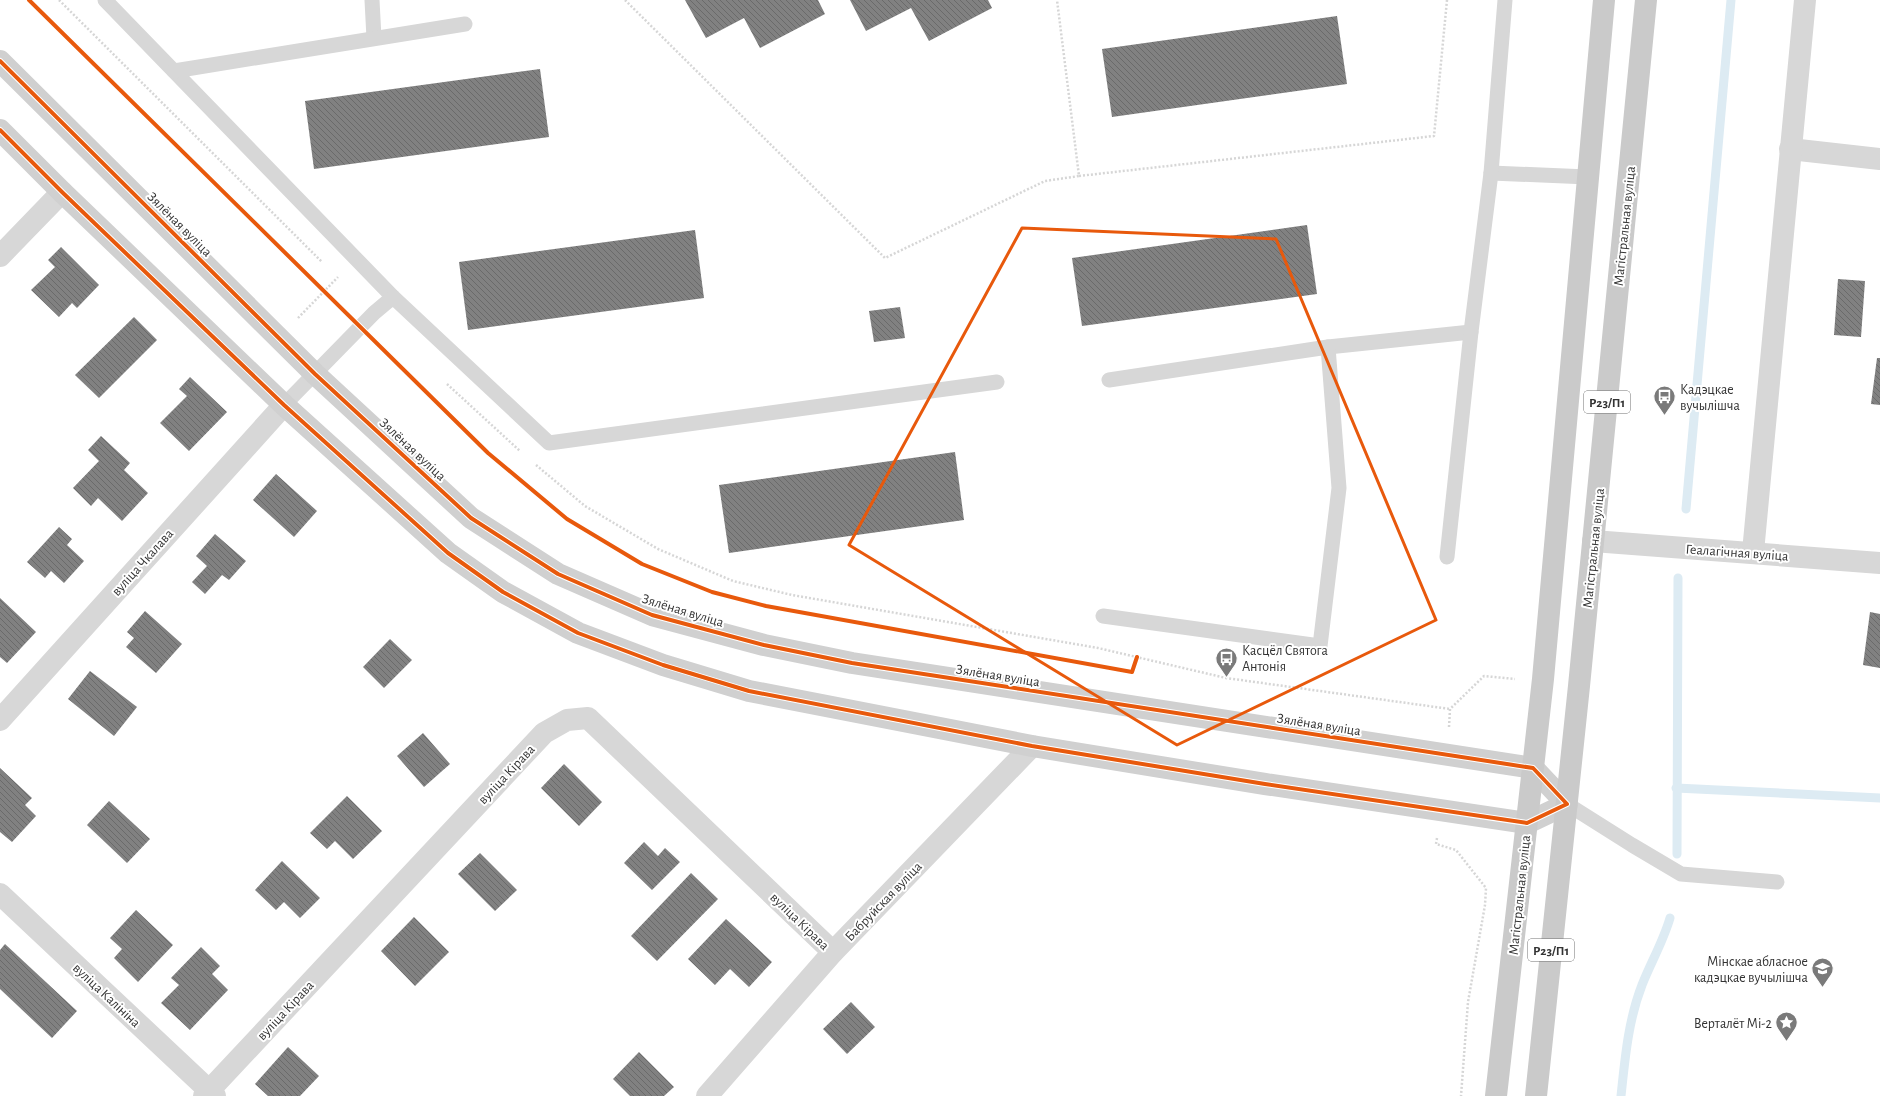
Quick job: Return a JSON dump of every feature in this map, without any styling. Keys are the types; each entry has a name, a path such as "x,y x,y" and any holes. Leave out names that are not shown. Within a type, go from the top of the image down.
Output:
{"main road":[{"name":"Магістральная вуліца","path":"1496,1096 1543,680 1604,0"},
{"name":"Магістральная вуліца","path":"1536,1096 1567,804 1646,0"}],"street":[{"path":"1753,552 1805,0"},
{"name":"Зялёная вуліца","path":"0,61 316,374 472,518 558,574 652,615 764,646 852,663 1533,768"},
{"path":"0,130 62,192 284,405 448,553 503,592 578,633 663,665 749,690 1032,746 1257,783 1527,823 1567,804 1533,768"},
{"path":"1790,149 1880,159"},
{"path":"0,256 62,192"},
{"name":"вуліца Чкалава","path":"0,720 284,405"},
{"name":"Геалагічная вуліца","path":"1593,541 1753,552 1880,563"},
{"name":"вуліца Кірава","path":"209,1094 544,733 567,720 588,718 833,952"},
{"name":"Бабруйская вуліца","path":"707,1096 833,952 1032,746"},
{"name":"вуліца Калініна","path":"0,894 209,1094"}],"lane":[{"path":"105,0 394,297 549,443 996,382"},
{"path":"372,0 374,38"},
{"path":"1447,557 1471,332 1491,174 1505,0"},
{"path":"174,70 465,24"},
{"path":"1491,174 1588,177"},
{"path":"284,405 374,313 394,297"},
{"path":"1109,380 1328,347 1471,332"},
{"path":"1103,616 1320,646 1339,488 1328,347"},
{"path":"1567,804 1632,845 1682,874 1776,882"}],"path":[{"path":"59,0 327,266"},
{"path":"625,0 884,258 1045,181 1434,136 1447,0"},
{"path":"1057,0 1079,176"},
{"path":"332,272 343,282"},
{"path":"320,286 330,296"},
{"path":"443,380 506,440 524,455"},
{"path":"531,460 585,506 658,549 732,581 792,595 1090,647 1226,678 1450,709"},
{"path":"1135,662 1137,657"},
{"path":"1448,734 1450,709 1484,676 1517,680"},
{"path":"1437,837 1436,844 1456,850 1486,888 1485,905 1468,1002 1462,1096"}],"highlighted area":[{"path":"1022,228 1276,239 1436,620 1177,745 849,545"}],"building":[{"path":"685,0 818,0 825,14 760,48 744,18 706,38"},
{"path":"850,0 988,0 992,8 929,41 911,8 866,31"},
{"path":"1337,16 1347,84 1112,117 1102,49"},
{"path":"540,69 549,137 314,169 305,101"},
{"path":"1307,225 1317,294 1082,326 1072,258"},
{"path":"695,230 704,298 468,330 459,262"},
{"path":"61,247 99,285 77,308 72,303 59,317 31,290 55,267 48,260"},
{"path":"1838,279 1865,281 1861,337 1834,335"},
{"path":"900,307 905,338 874,342 869,311"},
{"path":"134,317 157,340 99,398 75,375"},
{"path":"1877,358 1880,358 1880,405 1871,404"},
{"path":"190,377 227,412 189,451 160,423 187,396 179,389"},
{"path":"101,436 130,463 124,470 148,493 122,521 98,498 91,506 73,488 99,461 88,450"},
{"path":"955,452 964,520 729,553 719,485"},
{"path":"276,474 317,511 294,537 253,500"},
{"path":"59,527 72,539 67,545 84,561 64,583 51,571 45,578 27,562"},
{"path":"215,534 246,561 229,580 222,575 205,594 192,582 207,566 196,556"},
{"path":"0,598 36,632 7,663 0,657"},
{"path":"145,611 182,644 156,673 126,647 134,638 127,632"},
{"path":"1870,612 1880,614 1880,668 1863,665"},
{"path":"390,639 412,660 384,688 363,667"},
{"path":"90,671 137,707 114,736 68,699"},
{"path":"423,733 450,764 424,787 397,756"},
{"path":"564,764 602,802 579,826 541,788"},
{"path":"0,768 32,798 25,805 36,816 12,842 0,832"},
{"path":"347,796 382,831 353,859 335,841 327,849 310,833"},
{"path":"109,801 150,839 127,863 87,825"},
{"path":"644,842 658,856 665,848 680,862 652,890 624,863"},
{"path":"480,853 517,890 495,911 458,874"},
{"path":"282,861 320,898 300,918 284,902 276,910 255,890"},
{"path":"691,873 718,899 657,961 631,936"},
{"path":"136,910 173,945 138,982 114,958 122,949 110,938"},
{"path":"414,917 449,952 415,986 381,951"},
{"path":"726,919 772,962 749,987 730,969 715,985 688,959"},
{"path":"5,944 77,1011 52,1038 0,989 0,950"},
{"path":"201,947 220,966 212,974 228,990 190,1030 161,1003 179,985 171,978"},
{"path":"851,1002 875,1027 847,1054 823,1029"},
{"path":"288,1047 319,1076 300,1096 268,1096 255,1084"},
{"path":"639,1052 674,1087 664,1096 630,1096 613,1079"}],"waterway":[{"path":"1686,509 1731,0"},
{"path":"1677,854 1678,578"},
{"path":"1676,788 1880,798"},
{"path":"1621,1096 1633,1012 1642,985 1670,918"}],"cycle path":[{"path":"29,0 488,453 567,519 642,564 712,592 766,606 1132,672 1137,657"},
{"path":"0,61 315,374 471,518 558,574 652,615 764,645 852,663 1533,768 1567,804 1527,823 1265,784 1032,746 749,691 663,665 578,633 503,592 448,553 284,405 62,192 0,130"}],"place":[{"name":"Кадэцкае вучылішча","path":"1664,416"},
{"name":"Касцёл Святога Антонія","path":"1226,678"},
{"name":"Мінскае абласное кадэцкае вучылішча","path":"1823,988"},
{"name":"Верталёт Мі-2","path":"1787,1042"}]}
